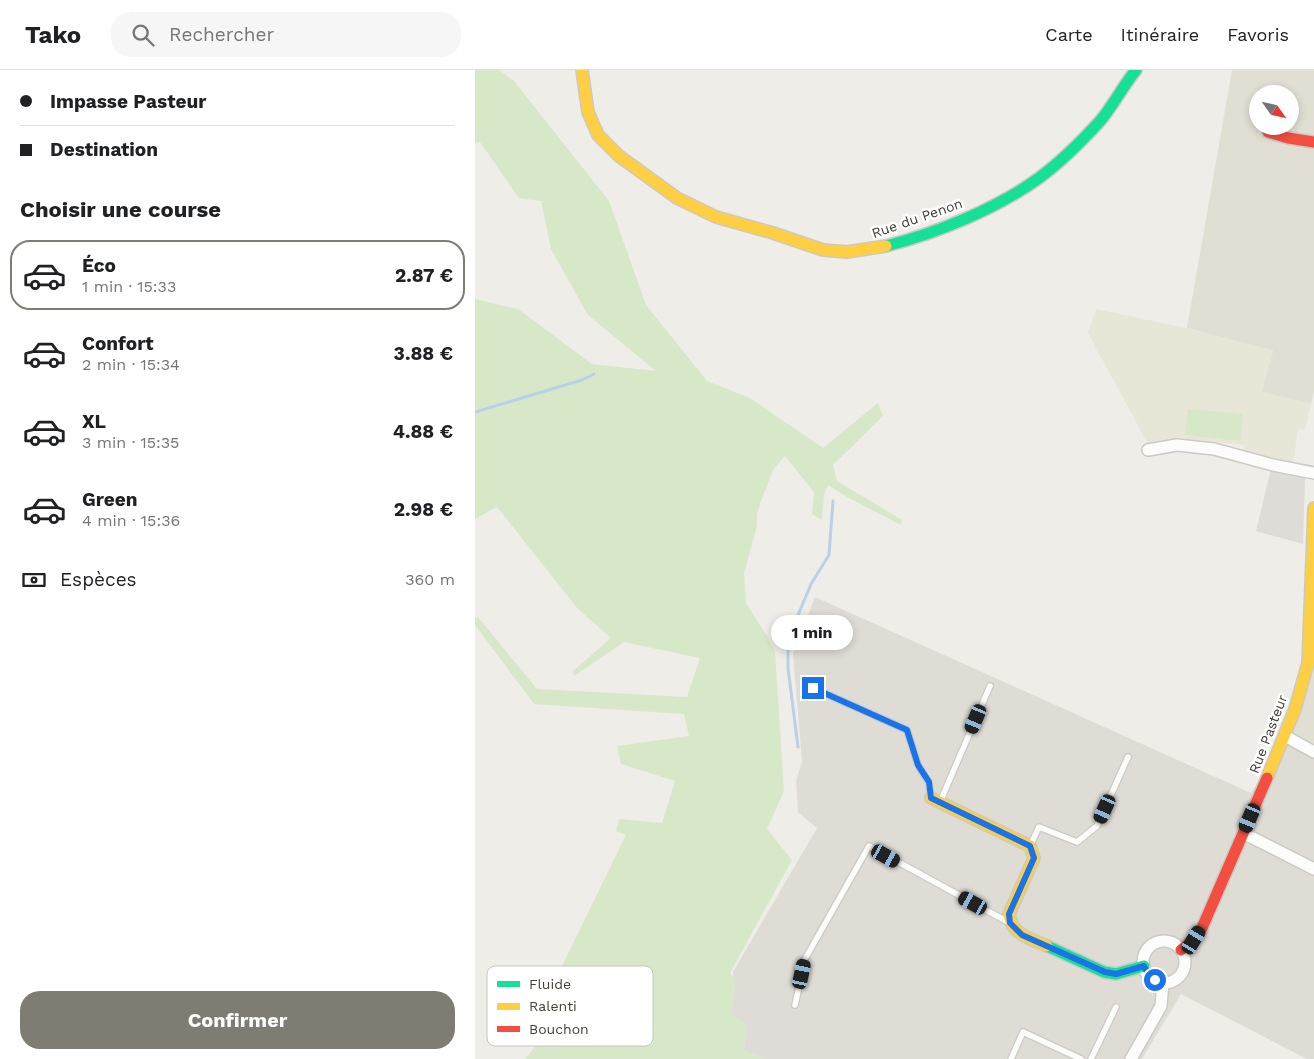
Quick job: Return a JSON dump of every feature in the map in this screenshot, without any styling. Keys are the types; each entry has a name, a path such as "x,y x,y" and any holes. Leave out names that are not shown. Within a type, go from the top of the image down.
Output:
{"street":[{"name":"Rue du Penon","path":"581,70 589,118 598,136 615,153 681,203 724,220 823,250 862,251 891,245 959,221 995,205 1033,182 1072,150 1090,131 1111,107 1136,70"},
{"path":"1278,135 1314,142"},
{"path":"1148,450 1177,445 1214,449 1314,473"},
{"name":"Rue Pasteur","path":"1181,950 1194,940 1202,928 1295,709 1308,663 1313,592 1314,508"},
{"path":"1285,736 1314,752"},
{"path":"935,801 1030,846 1034,858 1009,914 1010,923 1022,935 1105,972 1116,974 1144,966"},
{"path":"1243,833 1314,869"},
{"path":"1159,942 1171,942 1181,950 1185,962 1181,975 1170,982 1163,983 1155,980 1148,974 1144,966 1145,954 1149,948 1159,942"},
{"path":"1131,1059 1161,1006 1163,983"}],"lane":[{"path":"935,801 990,686"},
{"path":"813,688 907,730 918,765 929,782 935,801"},
{"path":"1030,846 1039,827 1077,842 1097,826 1128,757"},
{"path":"795,1005 805,959 869,846 1010,923"},
{"path":"1091,1059 1116,1007"},
{"path":"1011,1059 1023,1032 1081,1059"}],"shaded area":[{"path":"1232,70 1314,70 1314,391 1311,404 1261,392 1273,351 1187,328"},
{"path":"1096,309 1186,328 1273,350 1262,392 1311,404 1305,430 1298,429 1293,463 1243,452 1245,445 1179,438 1148,444 1088,333"},
{"path":"1271,469 1305,478 1303,544 1256,531"},
{"path":"815,597 1251,793 1288,740 1314,756 1314,1059 1307,1059 1181,994 1142,1059 766,1059 747,1050 733,972 817,828 798,812 796,781 802,762 793,654"},
{"path":"1314,648 1314,756 1288,740"},
{"path":"736,979 806,1010 810,1059 764,1059 744,1050 746,1024 731,1016"}],"green space":[{"path":"475,70 499,70 514,81 609,201 646,305 707,381 750,398 823,448 878,403 883,416 833,465 837,481 902,520 901,525 828,485 824,494 822,520 812,514 814,492 785,456 773,470 761,501 757,514 757,526 744,573 746,603 775,652 784,791 767,829 792,860 730,973 736,979 731,1016 746,1024 744,1050 764,1059 525,1059 536,1046 653,1046 653,966 562,966 626,835 616,831 619,819 662,823 675,781 621,764 617,746 689,736 684,714 534,704 475,625 475,618 478,617 537,689 687,697 700,658 624,642 574,676 573,671 611,638 578,609 497,507 475,519 475,299 518,309 592,364 656,371 588,315 551,249 541,201 519,198 480,142 475,143"},
{"path":"1188,409 1243,414 1240,441 1185,435"}],"waterway":[{"path":"475,412 582,380 594,374"},
{"path":"798,747 788,668 788,639 811,584 829,555 833,501"}],"traffic: fast":[{"path":"886,246 965,219 1004,200 1039,178 1087,136 1110,108 1136,70"},
{"path":"1047,946 1104,972 1116,974 1144,966"}],"traffic: slow":[{"path":"582,70 588,112 598,135 619,156 677,198 716,217 773,233 823,250 847,252 886,246"},
{"path":"1267,778 1295,709 1308,663 1314,508"},
{"path":"931,798 1030,846 1034,858 1009,914 1011,921 1018,931 1028,938 1047,946"}],"traffic: jam":[{"path":"1278,135 1314,142"},
{"path":"1181,950 1194,940 1202,928 1267,778"}],"route":[{"path":"813,688 907,730 918,765 929,782 931,798 1030,846 1034,858 1009,914 1010,923 1022,935 1105,972 1116,974 1144,966 1148,974 1155,980"}]}
